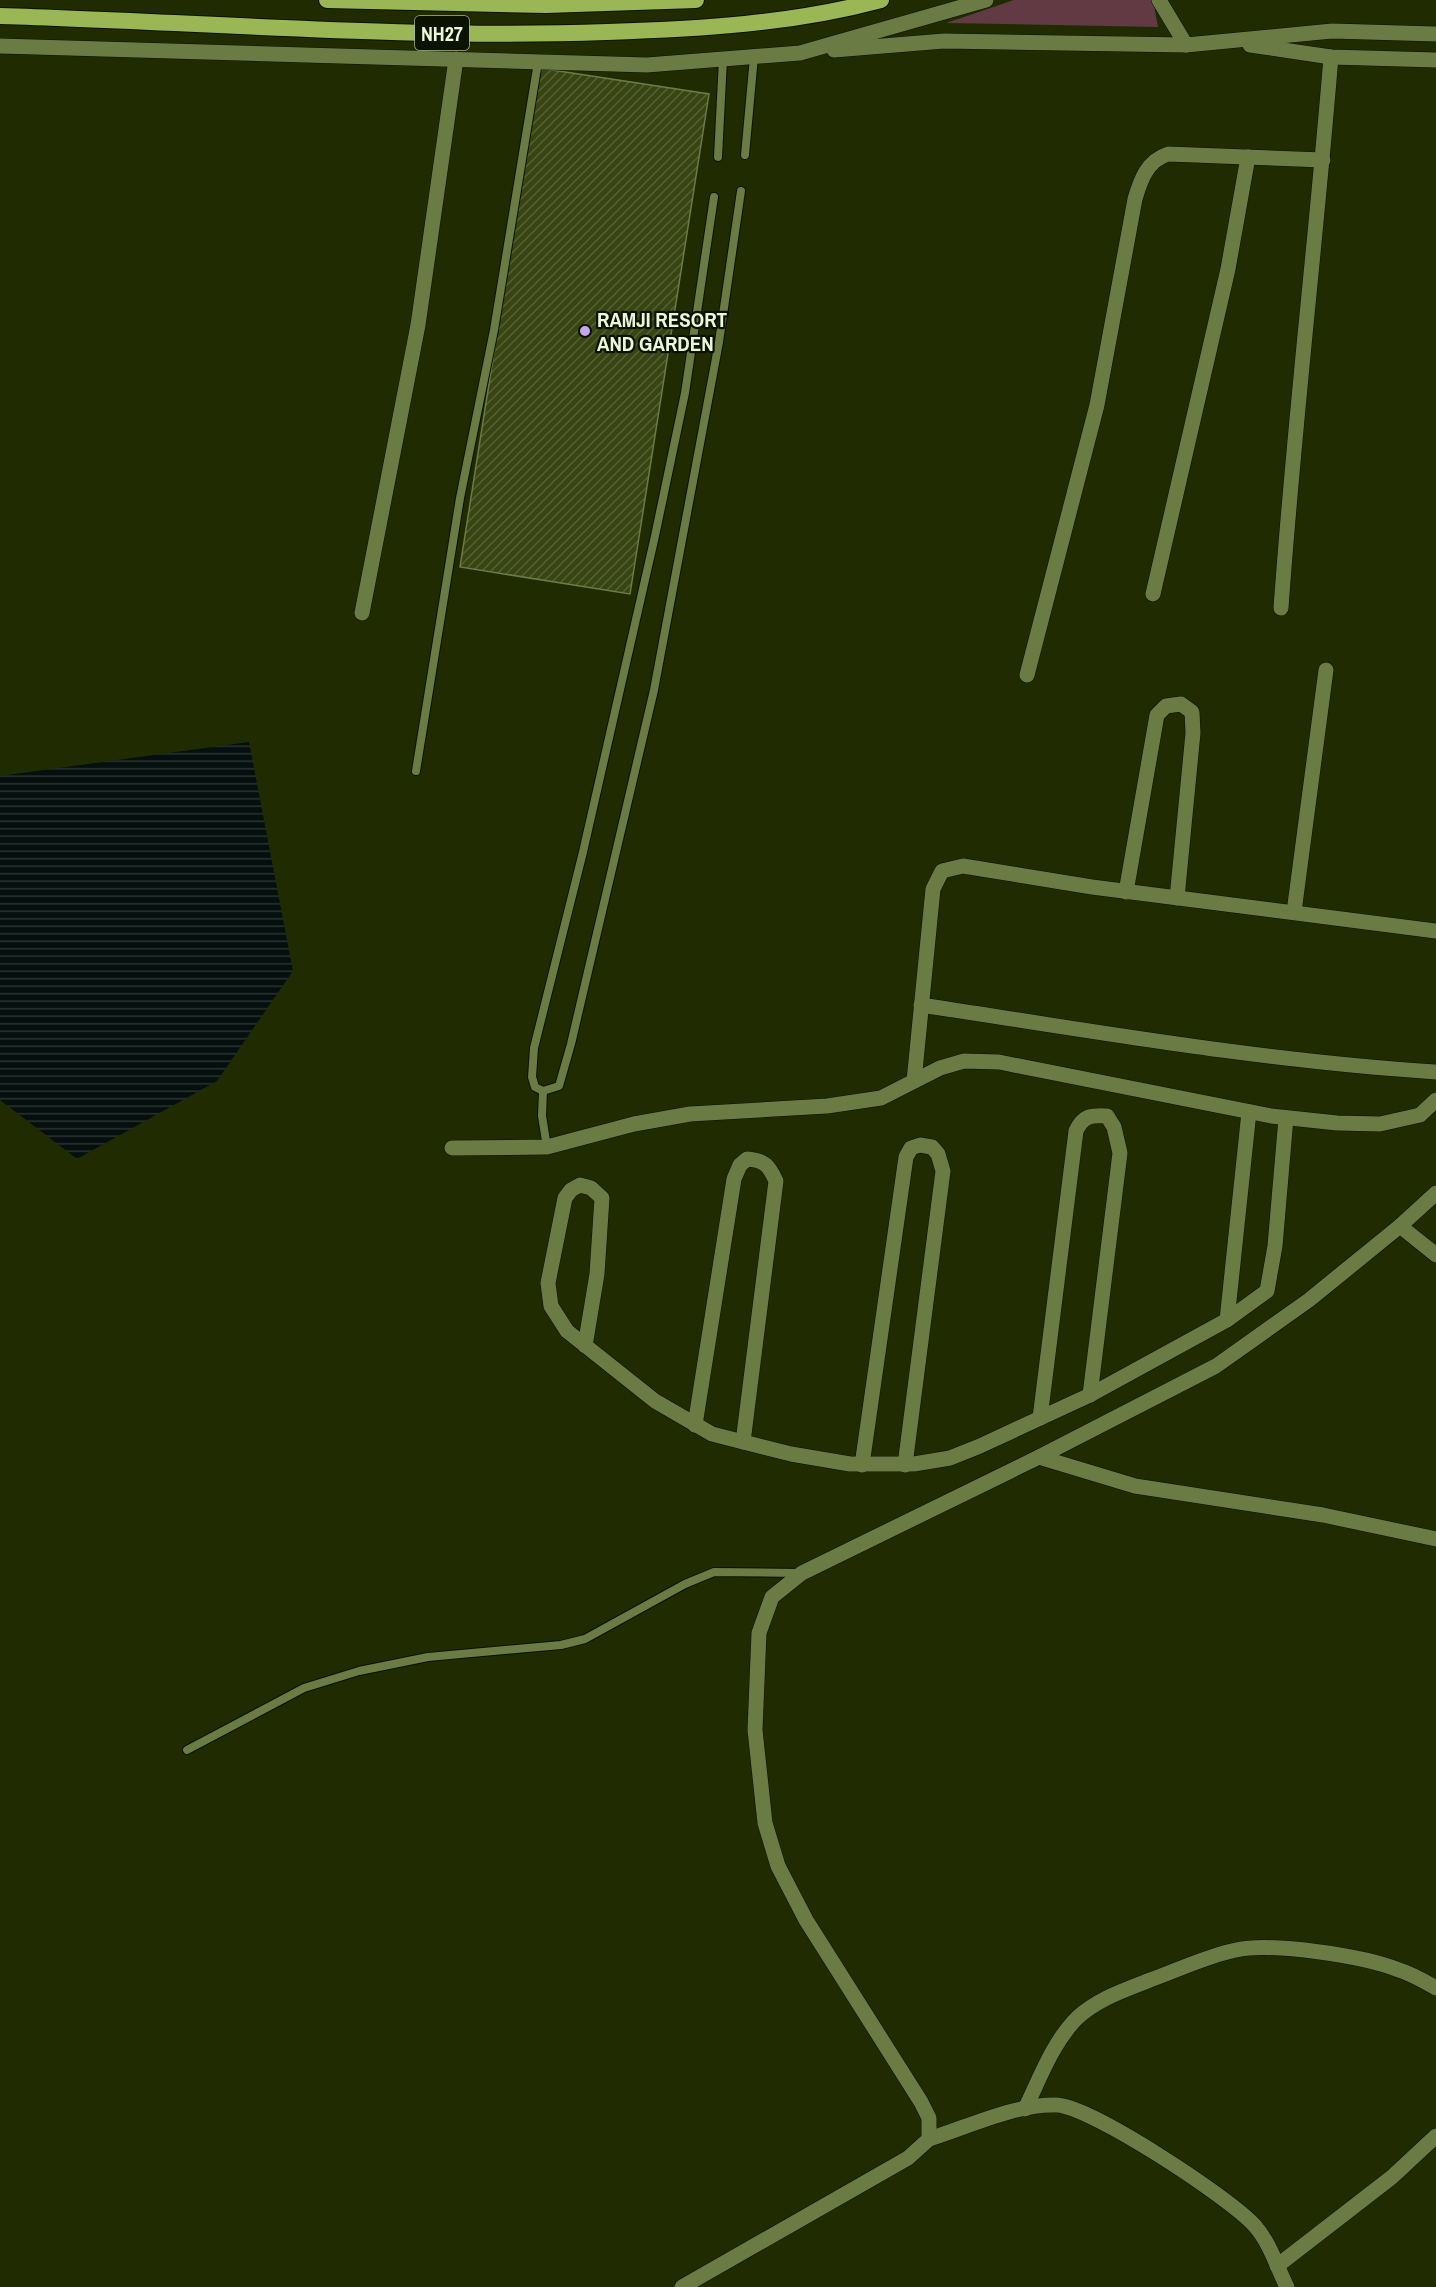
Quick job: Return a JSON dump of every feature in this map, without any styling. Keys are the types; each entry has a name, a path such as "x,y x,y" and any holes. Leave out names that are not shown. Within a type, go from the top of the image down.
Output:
{"highway":[{"name":"NH27","path":"327,0 546,5 696,0"},
{"name":"NH27","path":"0,16 408,33 546,34 726,26 799,17 881,0"}],"street":[{"path":"800,53 986,0"},
{"path":"1159,0 1186,45"},
{"path":"0,46 648,65 944,41 1186,45 1332,31 1436,34"},
{"path":"1226,41 1330,57 1436,60"},
{"path":"1281,608 1292,445 1323,160 1330,57"},
{"path":"362,613 418,325 456,59"},
{"path":"1027,675 1097,405 1140,184 1156,158 1168,154 1323,160"},
{"path":"1153,594 1228,269 1248,157"},
{"path":"1294,912 1326,670"},
{"path":"1126,892 1157,715 1166,706 1180,704 1192,712 1193,733 1177,898"},
{"path":"914,1082 933,889 942,871 963,866 1126,892 1436,931"},
{"path":"921,1005 1186,1046 1365,1068 1436,1072"},
{"path":"452,1148 547,1147 634,1125 690,1114 827,1106 881,1098 940,1068 964,1061 999,1062 1286,1118 1380,1125 1420,1115 1436,1100"},
{"path":"1227,1320 1249,1112"},
{"path":"1040,1418 1076,1131 1081,1121 1091,1115 1107,1116 1114,1126 1120,1153 1090,1395"},
{"path":"585,1346 597,1274 602,1198 591,1188 580,1185 571,1190 565,1198 548,1283 551,1306 567,1331 585,1346 655,1401 712,1434 791,1455 862,1465 905,1465 950,1458 1090,1395 1227,1320 1267,1291 1275,1246 1286,1118"},
{"path":"862,1465 906,1157 911,1148 920,1145 932,1147 938,1154 943,1171 905,1465"},
{"path":"695,1425 734,1179 740,1165 747,1159 759,1160 769,1166 776,1181 743,1442"},
{"path":"928,2139 929,2118 921,2102 806,1920 778,1866 765,1823 755,1730 759,1632 772,1597 802,1573 1039,1457 1216,1366 1309,1300 1400,1227 1436,1193"},
{"path":"1400,1227 1436,1255"},
{"path":"1039,1457 1135,1486 1323,1515 1436,1539"},
{"path":"1025,2109 1060,2038 1077,2018 1092,2006 1124,1990 1238,1949 1263,1948 1297,1951 1376,1962 1400,1970 1436,1988"},
{"path":"682,2287 908,2158 928,2139 1025,2109 1057,2105 1076,2109 1165,2159 1255,2226 1287,2287"},
{"path":"1277,2266 1392,2177 1436,2136"}],"lane":[{"path":"744,155 754,57"},
{"path":"718,157 723,59"},
{"path":"416,771 460,498 494,330 538,62"},
{"path":"714,196 685,393 655,536 583,852 534,1048 532,1077 535,1087 543,1091 559,1086 568,1055 654,690 719,342 741,191"},
{"path":"543,1091 542,1116 547,1147"},
{"path":"187,1750 304,1688 359,1671 428,1658 561,1645 585,1639 685,1584 714,1572 802,1573"}],"shaded area":[{"path":"1014,0 1153,0 1158,27 946,23"},
{"path":"249,742 293,971 217,1081 77,1159 0,1100 0,776"}],"building":[{"name":"RAMJI RESORT AND GARDEN","path":"539,68 709,94 630,594 460,567"}],"place":[{"name":"RAMJI RESORT AND GARDEN","path":"585,331"}]}
